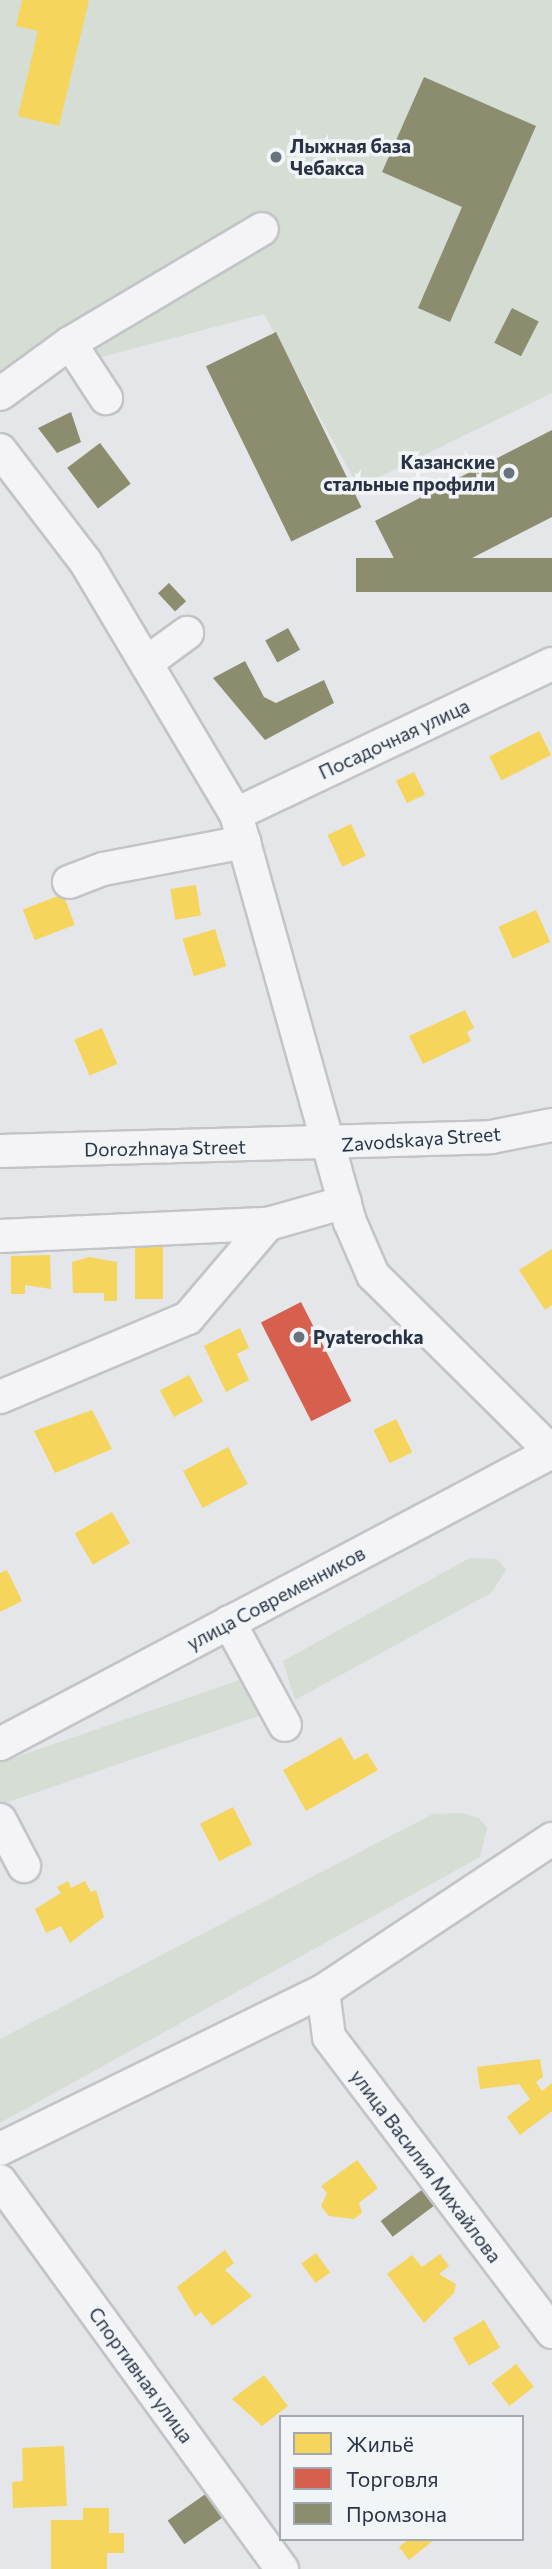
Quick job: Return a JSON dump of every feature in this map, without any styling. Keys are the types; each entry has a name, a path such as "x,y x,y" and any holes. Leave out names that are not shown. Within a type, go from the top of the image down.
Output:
{"street":[{"path":"0,394 70,342 262,229"},
{"path":"70,342 106,398"},
{"path":"0,450 85,561 240,828 345,1202 373,1275 552,1452"},
{"path":"146,663 187,633"},
{"name":"Посадочная улица","path":"69,882 103,869 240,828 552,664"},
{"name":"Zavodskaya Street","path":"330,1145 491,1137 552,1125"},
{"name":"Dorozhnaya Street","path":"0,1151 330,1145"},
{"path":"0,1236 268,1224 345,1202"},
{"path":"0,1397 188,1318 268,1224"},
{"name":"улица Современников","path":"0,1744 552,1452"},
{"path":"229,1622 285,1725"},
{"path":"0,1820 24,1866"},
{"path":"0,2149 323,1991 552,1839"},
{"name":"улица Василия Михайлова","path":"323,1991 328,2037 552,2332"},
{"name":"Спортивная улица","path":"0,2181 282,2569"}],"shaded area":[{"name":"Лыжная база Чебакса","path":"0,0 552,0 552,393 358,487 264,314 0,384"},
{"path":"470,1558 497,1559 506,1570 491,1593 295,1700 283,1661"},
{"path":"263,1672 276,1710 0,1805 0,1763"},
{"path":"461,1813 479,1818 487,1828 480,1857 0,2123 0,2039 433,1814"}],"building: Жильё":[{"path":"22,0 89,0 59,126 18,116 38,31 16,26"},
{"path":"539,731 551,755 501,780 489,756"},
{"path":"414,772 425,794 407,803 396,781"},
{"path":"351,824 366,856 342,867 327,835"},
{"path":"196,885 201,916 175,920 170,889"},
{"path":"63,894 75,925 35,940 23,909"},
{"path":"536,910 550,942 513,959 499,927"},
{"path":"215,929 226,966 194,976 182,939"},
{"path":"465,1010 474,1028 467,1032 471,1041 423,1064 409,1036"},
{"path":"102,1028 117,1064 90,1076 74,1040"},
{"path":"135,1246 163,1246 163,1299 135,1299"},
{"path":"552,1249 552,1305 545,1310 519,1270"},
{"path":"50,1255 51,1289 25,1285 25,1294 11,1294 11,1256"},
{"path":"89,1257 117,1262 117,1301 104,1301 104,1293 73,1293 72,1262"},
{"path":"240,1328 249,1348 237,1354 249,1380 226,1392 204,1346"},
{"path":"189,1375 203,1401 174,1417 160,1390"},
{"path":"92,1410 112,1449 55,1473 34,1431"},
{"path":"396,1419 412,1452 390,1463 374,1430"},
{"path":"228,1447 248,1484 203,1508 183,1471"},
{"path":"112,1512 130,1543 93,1565 75,1534"},
{"path":"7,1570 22,1601 0,1612 0,1573"},
{"path":"341,1737 354,1760 367,1753 378,1770 306,1811 283,1770"},
{"path":"233,1807 252,1844 219,1861 200,1824"},
{"path":"68,1881 71,1888 85,1881 91,1892 96,1890 104,1917 70,1943 61,1926 46,1933 35,1909 61,1893 57,1887"},
{"path":"540,2059 543,2077 536,2082 542,2091 552,2083 552,2111 520,2135 507,2117 530,2099 519,2084 480,2089 477,2067"},
{"path":"357,2160 378,2188 359,2203 362,2213 354,2219 329,2216 321,2206 327,2193 321,2186"},
{"path":"225,2250 234,2263 225,2270 252,2296 212,2326 201,2312 195,2317 177,2287"},
{"path":"316,2253 330,2272 316,2283 301,2264"},
{"path":"440,2254 449,2266 439,2274 456,2284 454,2293 424,2323 387,2274 412,2255 422,2267"},
{"path":"484,2320 500,2348 469,2366 453,2338"},
{"path":"516,2364 534,2387 509,2406 492,2383"},
{"path":"264,2375 288,2406 262,2426 232,2399"},
{"path":"64,2446 67,2506 13,2508 12,2482 23,2481 22,2448"},
{"path":"83,2508 109,2508 109,2533 124,2533 124,2553 107,2553 107,2569 51,2569 51,2520 83,2520"},
{"path":"406,2541 433,2541 409,2560 399,2547"}],"building: Торговля":[{"path":"301,1302 351,1401 311,1421 261,1322"}],"building: Промзона":[{"path":"424,77 536,126 450,322 418,308 462,207 382,172"},
{"path":"512,308 539,322 521,356 494,343"},
{"path":"276,332 361,507 291,541 206,366"},
{"path":"71,412 81,442 57,453 38,428"},
{"name":"Казанские стальные профили","path":"552,430 552,517 410,590 375,521"},
{"path":"100,443 131,484 98,508 67,468"},
{"path":"356,558 552,558 552,592 356,592"},
{"path":"169,583 186,601 175,612 158,593"},
{"path":"288,628 300,650 277,662 265,641"},
{"path":"245,661 264,697 276,703 324,680 334,703 265,740 213,678"},
{"path":"423,2189 435,2205 393,2237 381,2221"},
{"path":"207,2493 224,2517 184,2544 168,2521"}],"place":[{"name":"Лыжная база Чебакса","path":"276,157"},
{"name":"Казанские стальные профили","path":"509,473"},
{"name":"Pyaterochka","path":"299,1337"}]}
